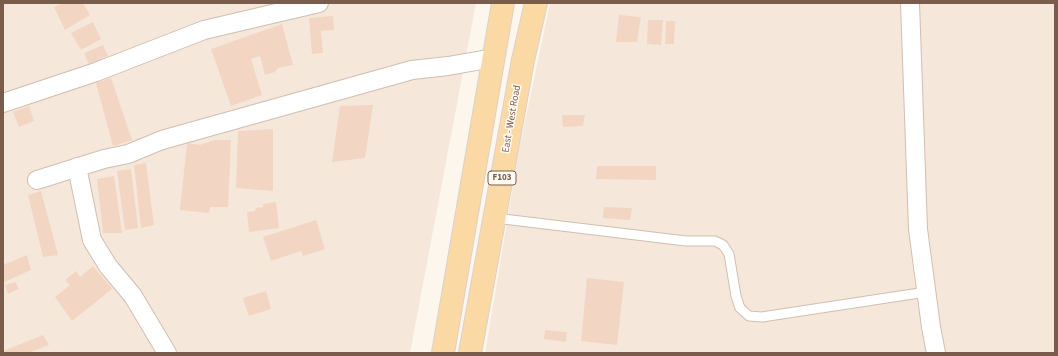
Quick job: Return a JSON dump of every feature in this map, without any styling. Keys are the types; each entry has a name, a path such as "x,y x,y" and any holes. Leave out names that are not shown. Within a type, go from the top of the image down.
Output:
{"main road":[{"name":"F103","path":"443,353 503,3"},
{"name":"East - West Road","path":"470,353 523,60 536,3"}],"street":[{"path":"3,103 96,72 204,30 319,3"},
{"path":"910,3 918,229 936,353"},
{"path":"37,180 77,167 128,154 162,140 412,70 448,66 494,58"},
{"path":"77,167 92,240 108,266 132,296 167,353"}],"lane":[{"path":"495,218 686,241 716,241 723,245 729,254 736,296 740,308 749,316 762,317 926,292"}],"shaded area":[{"path":"3,3 476,3 410,353 3,353"},
{"path":"550,3 1055,3 1055,353 485,353 519,150"}],"building":[{"path":"63,3 83,3 90,15 65,30 54,7"},
{"path":"619,15 641,17 637,42 616,42"},
{"path":"333,16 334,30 321,31 323,53 312,54 309,18"},
{"path":"648,20 663,20 661,45 647,44"},
{"path":"666,21 675,21 674,44 665,44"},
{"path":"93,22 101,39 81,50 71,33"},
{"path":"282,24 293,65 278,68 275,72 265,75 260,56 251,59 262,95 231,106 211,49"},
{"path":"103,45 108,56 89,65 84,53"},
{"path":"111,78 132,140 113,146 96,83"},
{"path":"373,105 365,158 332,162 340,106"},
{"path":"29,106 34,121 19,127 13,112"},
{"path":"562,115 585,115 583,126 563,127"},
{"path":"273,129 273,191 236,188 238,131"},
{"path":"214,140 231,140 228,207 210,207 209,213 180,210 187,143 200,145"},
{"path":"146,163 154,225 141,228 134,165"},
{"path":"597,166 656,166 656,180 596,179"},
{"path":"131,169 138,228 125,230 117,171"},
{"path":"114,176 122,233 103,233 97,179"},
{"path":"41,191 58,255 43,257 28,195"},
{"path":"276,202 279,228 249,232 247,212 255,211 256,208 263,207 263,204"},
{"path":"604,207 632,208 630,220 603,218"},
{"path":"316,220 325,249 303,256 301,251 271,261 263,237"},
{"path":"27,255 31,270 4,282 3,265"},
{"path":"93,266 112,289 72,321 55,297 70,285 65,280 76,271 80,277"},
{"path":"587,278 624,282 617,345 581,341"},
{"path":"15,282 19,289 8,294 5,285"},
{"path":"266,291 271,309 249,316 243,298"},
{"path":"545,330 567,332 566,342 544,339"},
{"path":"43,335 49,345 28,353 3,353 3,351"}]}
